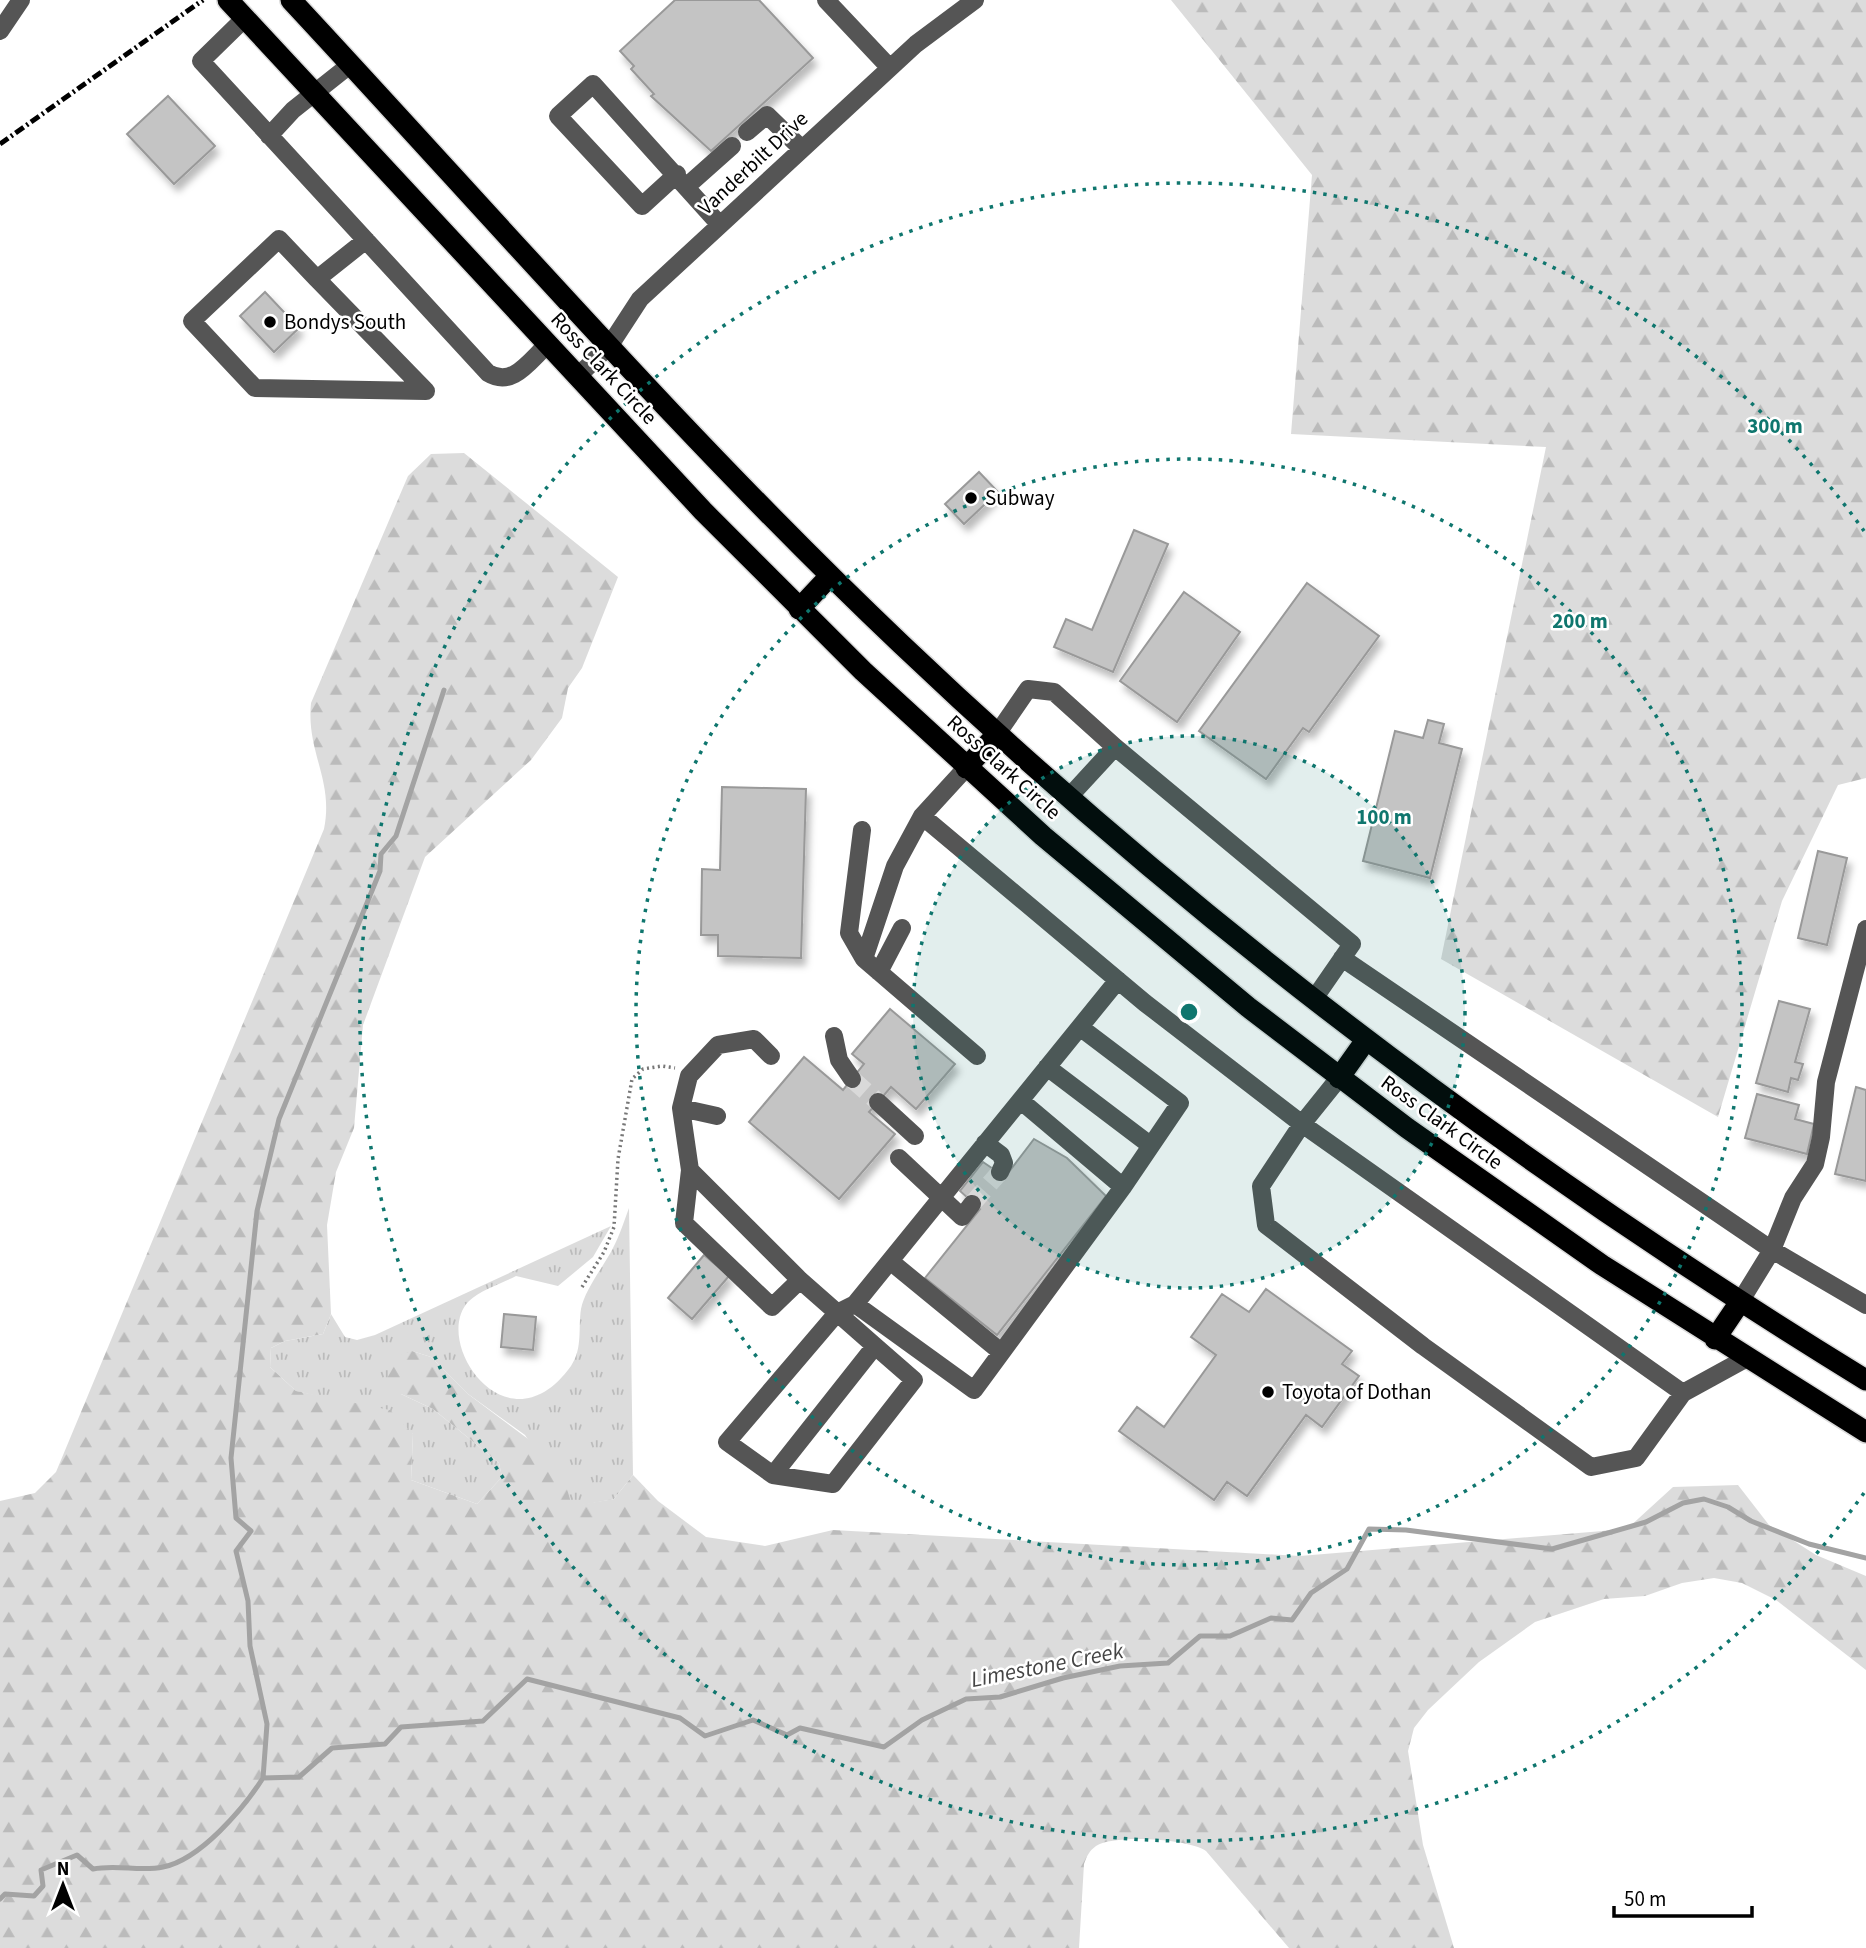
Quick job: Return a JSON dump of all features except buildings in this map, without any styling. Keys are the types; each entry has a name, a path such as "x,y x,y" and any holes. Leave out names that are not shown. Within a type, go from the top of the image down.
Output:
{"highway":[{"name":"Ross Clark Circle","path":"228,0 799,609 966,768 1177,949 1339,1078 1495,1191 1715,1339 1866,1432"},
{"name":"Ross Clark Circle","path":"290,0 610,345 830,576 997,734 1069,797 1314,999 1503,1140 1740,1302 1865,1378"},
{"path":"799,609 830,576"},
{"path":"966,768 997,734"},
{"path":"1339,1078 1366,1040"},
{"path":"1715,1339 1740,1302"}],"street":[{"path":"0,31 20,0"},
{"path":"826,0 890,68"},
{"name":"Vanderbilt Drive","path":"578,376 610,345 640,299 916,44 975,0"},
{"path":"246,18 201,61 488,373 499,380 509,379 548,344"},
{"path":"269,136 293,110 316,95 351,64"},
{"path":"720,225 682,180 593,84 558,116 642,206 682,180 732,146"},
{"path":"747,132 768,116 802,149"},
{"path":"279,239 317,278 344,307 426,391 255,388 192,321 279,239"},
{"path":"317,278 366,240"},
{"path":"997,734 1028,689 1054,692 1115,747 1352,944 1314,999"},
{"path":"1069,797 1115,747"},
{"path":"864,959 895,866 922,816 966,768"},
{"path":"922,816 1118,979 1303,1125 1683,1393"},
{"path":"862,830 849,933 864,959 977,1056"},
{"path":"879,972 902,928"},
{"path":"1740,1302 1772,1250 1793,1198 1815,1164 1821,1137 1826,1082 1866,929"},
{"path":"1342,958 1772,1250 1866,1305"},
{"path":"690,1170 800,1280 836,1313 914,1380 833,1485 773,1475 727,1442 836,1313 855,1304 1118,979"},
{"path":"855,1304 974,1390 1123,1187 1180,1103 1081,1028"},
{"path":"834,1036 839,1060 852,1079"},
{"path":"771,1056 754,1039 718,1045 689,1076 681,1108 690,1170 684,1223 772,1307 800,1280"},
{"path":"1047,1067 1150,1145"},
{"path":"1339,1078 1261,1186 1266,1225 1423,1346 1591,1467 1636,1458 1683,1393 1745,1359"},
{"path":"1021,1101 1123,1187"},
{"path":"878,1102 915,1136"},
{"path":"681,1108 717,1116"},
{"path":"985,1143 1001,1154 1004,1163 1000,1172"},
{"path":"899,1158 942,1195 962,1217 972,1205"},
{"path":"890,1261 1001,1352"},
{"path":"773,1475 875,1346"}],"path":[{"path":"582,1287 614,1227 618,1159 632,1079 643,1069 662,1066 679,1069 689,1076"}],"green space":[{"path":"1171,0 1866,0 1866,778 1838,785 1782,901 1718,1117 1441,959 1546,447 1291,434 1312,175"},
{"path":"464,453 618,577 582,668 568,688 562,718 531,760 425,857 363,1025 354,1128 336,1172 327,1225 331,1314 323,1334 285,1341 271,1348 270,1367 296,1391 390,1410 413,1434 411,1480 477,1504 502,1477 499,1463 433,1409 401,1394 388,1384 388,1365 396,1356 412,1351 431,1357 468,1394 559,1462 572,1506 614,1499 633,1475 658,1501 706,1537 765,1546 833,1530 1300,1556 1627,1529 1673,1487 1738,1485 1769,1525 1816,1555 1866,1576 1866,1670 1776,1600 1742,1583 1714,1578 1682,1583 1645,1596 1604,1599 1535,1622 1479,1662 1428,1710 1414,1728 1408,1751 1423,1845 1454,1948 1289,1948 1206,1851 1184,1843 1134,1839 1105,1842 1096,1846 1087,1856 1084,1864 1079,1948 0,1948 0,1501 35,1493 56,1472 324,829 325,796 312,736 311,703 408,476 431,454"},
{"path":"629,1208 633,1475 614,1499 572,1507 525,1435 468,1394 431,1357 412,1351 401,1394 433,1409 499,1463 502,1477 477,1504 411,1480 413,1434 334,1400 296,1391 270,1367 271,1348 285,1341 323,1334 331,1314 345,1337 357,1340 375,1335 611,1226 593,1257 558,1286 516,1276 474,1297 460,1319 459,1340 467,1362 481,1382 500,1395 523,1399 547,1390 575,1359 583,1301 615,1243"}],"waterway":[{"path":"263,1778 267,1724 250,1646 248,1601 236,1551 251,1531 236,1518 231,1458 257,1211 279,1119 380,871 381,854 396,836 444,690"},
{"name":"Limestone Creek","path":"0,1899 5,1894 34,1896 43,1886 41,1870 77,1855 93,1869 146,1869 177,1862 206,1844 220,1831 245,1804 263,1778 299,1777 332,1748 385,1744 401,1727 483,1721 527,1679 680,1718 705,1736 753,1720 787,1735 800,1728 884,1747 922,1720 966,1699 1000,1697 1063,1678 1120,1666 1168,1663 1200,1636 1230,1636 1271,1618 1292,1620 1311,1593 1347,1569 1369,1529 1406,1530 1552,1549 1646,1522 1683,1503 1704,1499 1728,1507 1751,1521 1809,1544 1866,1558"}],"tunnel":[{"path":"852,1079 878,1102"},
{"path":"972,1204 1000,1172"}],"railway":[{"path":"0,144 203,0"}],"place":[{"name":"Bondys South","path":"270,322"},
{"name":"Subway","path":"971,498"},
{"name":"Toyota of Dothan","path":"1268,1392"}]}
